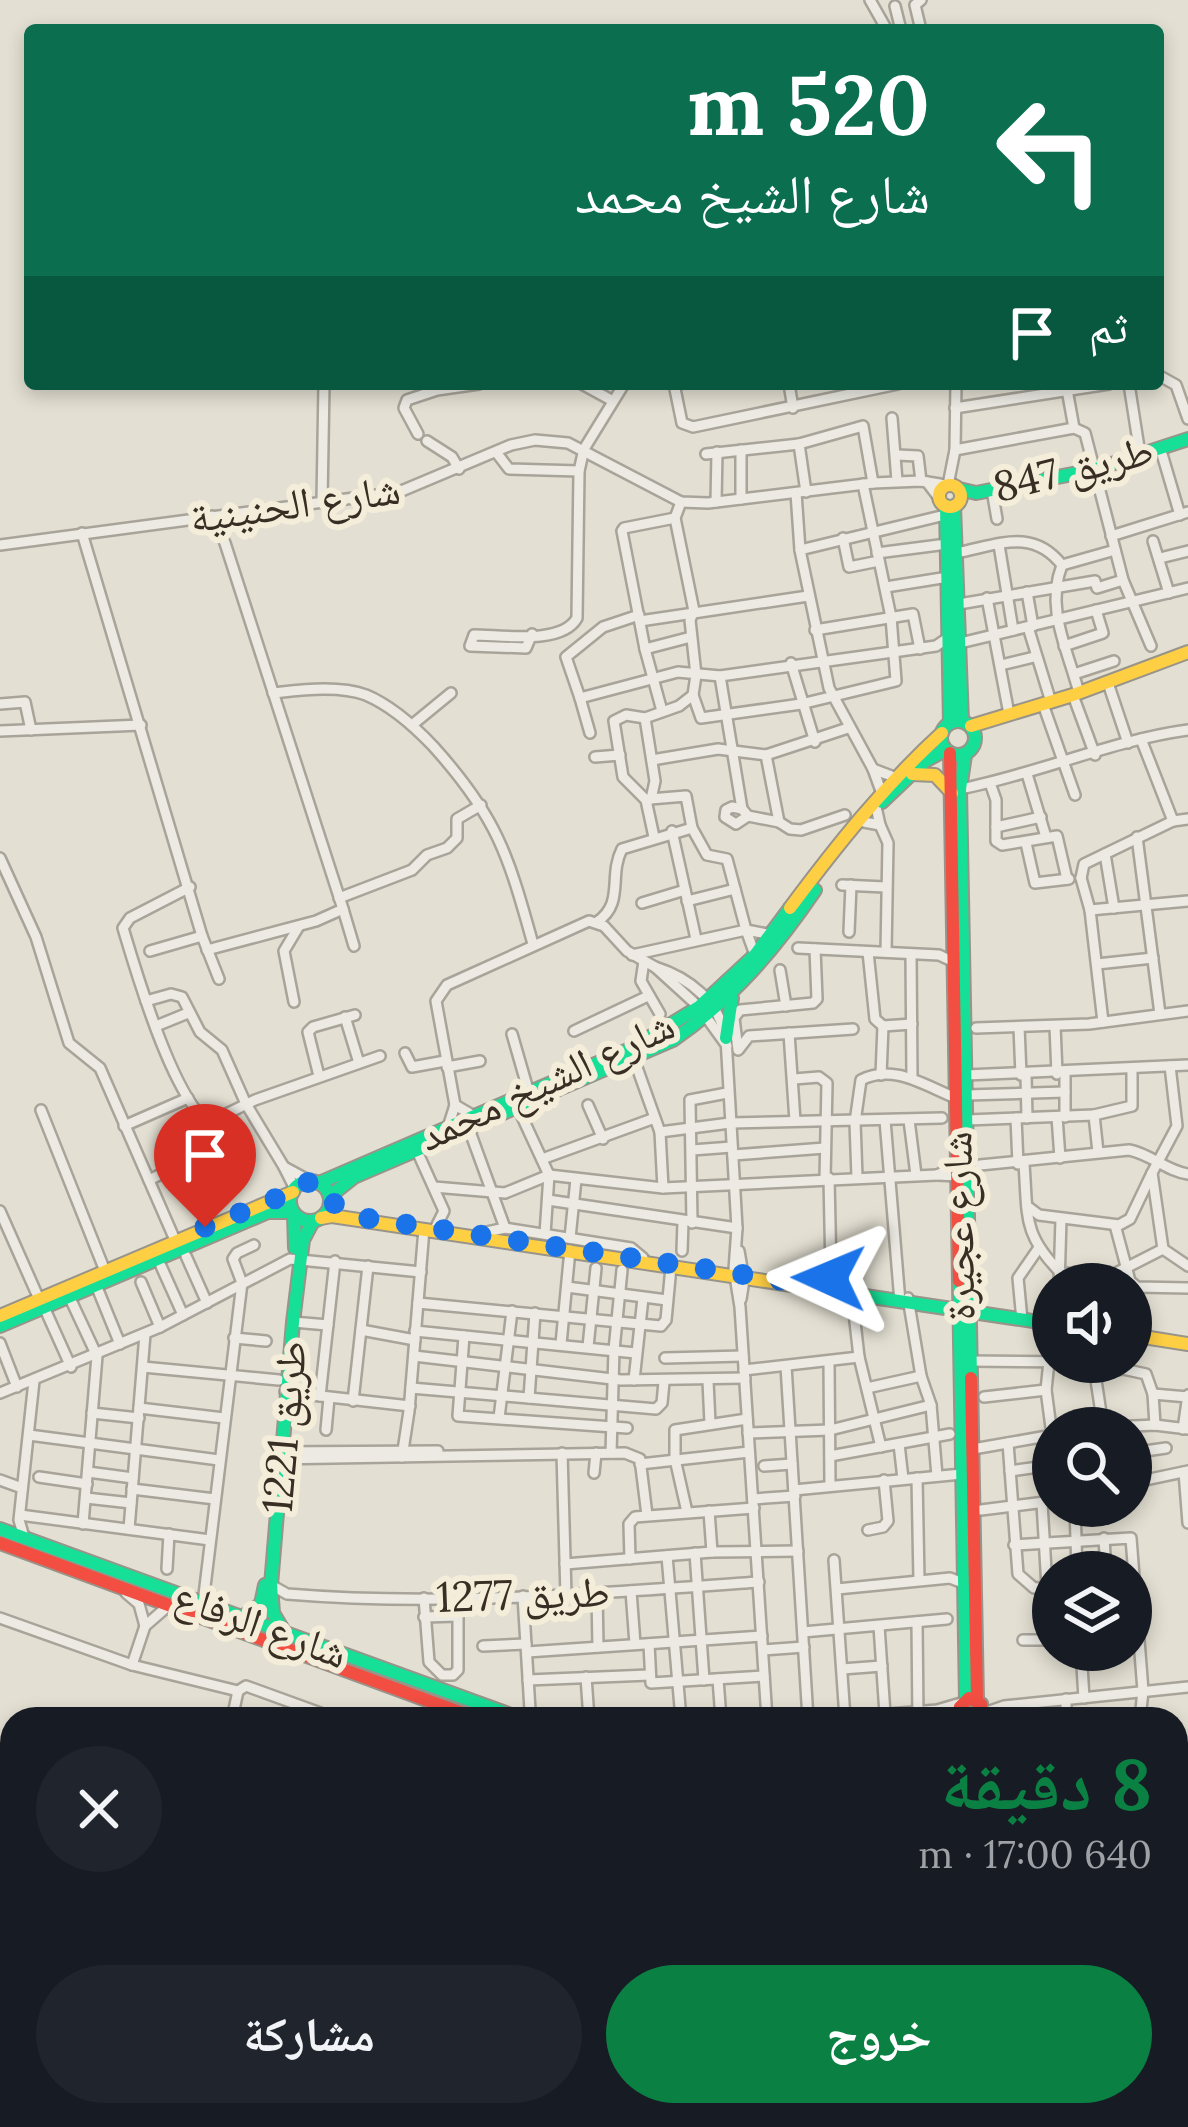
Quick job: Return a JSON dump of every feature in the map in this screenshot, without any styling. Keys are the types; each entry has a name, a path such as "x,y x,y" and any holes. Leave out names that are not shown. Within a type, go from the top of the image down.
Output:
{"street":[{"path":"895,6 900,24"},
{"path":"1164,377 1176,385 1188,419"},
{"path":"322,501 324,390"},
{"path":"437,390 405,404 422,438 452,457 459,469"},
{"path":"593,390 613,401"},
{"path":"532,634 526,648 470,646 474,635 566,632 577,619 579,471 584,449 620,390"},
{"path":"676,390 686,427 794,408 855,390"},
{"path":"790,390 794,408"},
{"path":"953,752 974,747 960,728 950,655 958,604 950,497 956,390"},
{"path":"956,408 1055,390"},
{"path":"1066,390 1074,428"},
{"path":"1130,390 1140,454"},
{"path":"892,418 896,481"},
{"path":"681,502 675,518 694,611 693,695 700,718 801,704 896,681 891,617 872,530 863,426 799,443 711,453 716,502"},
{"path":"954,455 1074,428 1088,437 1124,580 1157,664"},
{"name":"شارع الحنينية","path":"0,545 399,492 535,440 555,440 584,449 681,502 924,482"},
{"name":"طريق 847","path":"950,497 1094,473 1140,454 1188,442"},
{"name":"طريق 847","path":"950,497 993,496 1094,473 1188,442"},
{"path":"799,443 800,550 822,660 832,695 881,791"},
{"path":"741,450 741,499"},
{"path":"496,452 509,469 579,471"},
{"path":"1111,536 1184,513 1162,454"},
{"path":"897,455 918,455 924,482 950,497"},
{"path":"1171,485 1188,480"},
{"path":"993,496 997,519"},
{"path":"800,550 872,530 950,497"},
{"path":"225,544 231,513"},
{"path":"212,516 354,946"},
{"path":"662,711 622,532 675,518"},
{"path":"82,533 202,936 219,979"},
{"path":"843,538 849,567 878,557 1031,539 1049,549 1061,565"},
{"path":"1153,541 1168,593"},
{"path":"999,545 1013,630"},
{"path":"952,549 948,577 960,728"},
{"path":"1061,565 1115,550"},
{"path":"1160,558 1188,551"},
{"path":"1064,646 1103,633 1090,556"},
{"path":"1061,565 1054,586 1058,619 1095,754"},
{"path":"886,587 948,577"},
{"path":"958,604 1054,586 1124,580"},
{"path":"580,698 686,671 720,676 920,649 1188,588"},
{"path":"1027,592 1034,657 1043,666 1048,704 1075,795"},
{"path":"590,733 566,657 602,627 808,596"},
{"path":"987,598 1010,714"},
{"path":"815,630 913,614 920,649"},
{"path":"645,649 692,637"},
{"path":"936,646 950,655"},
{"name":"شارع الشيخ محمد","path":"1077,696 1188,654"},
{"path":"1001,665 1034,657"},
{"path":"1074,674 1114,661"},
{"path":"791,664 814,742"},
{"name":"شارع الشيخ محمد","path":"960,728 1109,686 1157,664"},
{"path":"720,676 745,813 801,830 845,815"},
{"path":"1109,686 1128,743"},
{"path":"273,693 364,694 412,725 482,805 510,861 532,944"},
{"path":"412,725 451,693"},
{"path":"693,695 680,706 645,718 617,717 614,721 623,777 648,800 686,796 692,828 707,855"},
{"path":"0,704 26,702 31,730"},
{"name":"شارع الشيخ محمد","path":"315,1182 448,1127 518,1108 679,1036 773,934 893,777 960,728 1048,704"},
{"path":"645,718 655,781 648,800 653,837"},
{"path":"0,731 141,725"},
{"path":"652,760 718,749 766,755 848,728"},
{"name":"شارع عجيرة","path":"960,728 953,752 971,1025 966,1041 967,1075 955,1119 966,1167 959,1576 971,1707"},
{"path":"911,774 935,776 956,791 1188,730"},
{"path":"595,757 646,739"},
{"path":"1142,740 1173,820"},
{"name":"شارع الشيخ محمد","path":"330,1199 354,1177 417,1151 733,996 778,946 876,807 911,774 953,752"},
{"path":"766,755 779,822"},
{"path":"873,770 893,777"},
{"path":"1027,775 1046,836"},
{"path":"990,783 998,843 1058,836 1067,879"},
{"name":"شارع عجيرة","path":"956,791 954,962 961,1096"},
{"path":"207,950 299,926 412,870 428,855 447,848 457,838 457,819 482,805"},
{"path":"876,807 887,835 886,952"},
{"path":"996,827 1041,817"},
{"path":"1102,1022 1090,910 1081,878 1084,863 1173,820 1188,819"},
{"path":"864,822 880,825"},
{"path":"448,1127 454,1105 436,1001 447,985 578,923 597,922 616,900 618,853 653,837 692,828"},
{"path":"672,831 696,939"},
{"path":"1137,837 1160,1014"},
{"path":"1026,842 1035,883 1081,878"},
{"path":"1105,854 1114,908"},
{"path":"680,868 707,855 728,859 755,955"},
{"path":"0,858 36,937 69,1043 100,1068 175,1240"},
{"path":"849,932 847,885 885,886"},
{"path":"149,1180 218,1146 222,1137 213,1112 207,1120 188,1098 146,1001 123,928 130,918 190,887"},
{"path":"642,903 735,889"},
{"path":"1090,910 1188,901"},
{"path":"597,922 632,955 670,972 708,1008 728,1045"},
{"path":"295,1002 284,952 299,926"},
{"path":"632,955 746,930 773,934"},
{"path":"150,951 202,936"},
{"path":"261,936 284,952"},
{"path":"939,955 954,945"},
{"path":"798,948 939,955 954,962"},
{"path":"728,1045 740,1010 813,1003 817,998 815,949"},
{"path":"868,952 874,1012 883,1026 881,1075"},
{"path":"911,955 912,1077"},
{"path":"1096,964 1153,958"},
{"path":"649,964 641,981 659,1014"},
{"path":"780,970 786,1006"},
{"path":"146,1001 177,994 200,1032 222,1050 246,1104 284,1167 294,1190 294,1213"},
{"path":"574,1031 648,996"},
{"path":"733,996 727,1094 766,1707"},
{"path":"971,1025 1055,1027 1188,1011"},
{"path":"156,1026 188,1012"},
{"path":"319,1076 307,1036 313,1027 350,1016 359,1063"},
{"path":"883,1026 912,1024"},
{"path":"1019,1027 1026,1094 1021,1164 1028,1224 1048,1263"},
{"path":"1055,1027 1065,1092 1060,1158"},
{"path":"728,1045 749,1036 853,1029"},
{"path":"679,1036 700,1030 728,1045"},
{"path":"790,1033 795,1121"},
{"path":"512,1034 529,1093"},
{"path":"405,1053 412,1067 480,1061"},
{"path":"220,1121 246,1104 380,1056"},
{"path":"634,1059 660,1132 662,1188"},
{"path":"967,1075 1188,1065"},
{"path":"1027,1206 1039,1215 1061,1219 1115,1225 1130,1219 1155,1160 1177,1126 1170,1066"},
{"path":"660,1132 730,1123 1094,1115 1132,1106 1132,1069"},
{"path":"856,1177 855,1122 861,1080 881,1075 912,1077 961,1096 1065,1092"},
{"path":"794,1079 826,1081 831,1272 838,1288"},
{"path":"682,1251 694,1186 690,1100 727,1094"},
{"path":"124,1126 188,1098"},
{"path":"454,1105 471,1123 505,1228"},
{"path":"588,1105 603,1139"},
{"path":"518,1108 548,1175 544,1234"},
{"path":"41,1110 105,1271"},
{"path":"1094,1115 1098,1152"},
{"path":"542,1159 652,1119"},
{"path":"885,1120 904,1300 931,1405 937,1476"},
{"path":"910,1120 916,1175"},
{"path":"692,1150 855,1154"},
{"path":"434,1187 492,1194 548,1175 662,1188 735,1185 937,1174 1129,1150 1188,1174"},
{"path":"402,1453 421,1272 430,1228 444,1210 417,1151"},
{"path":"284,1167 315,1182 330,1199 365,1218 904,1300"},
{"path":"1152,1173 1163,1249 1188,1267"},
{"path":"561,1344 576,1179"},
{"path":"0,1326 105,1271 315,1182"},
{"path":"1141,1191 1156,1196"},
{"path":"317,1220 330,1199"},
{"path":"548,1200 737,1228"},
{"path":"0,1211 70,1367"},
{"path":"0,1316 69,1296 268,1212 631,1248 643,1258"},
{"name":"طريق 1221","path":"282,1386 293,1322 294,1213"},
{"path":"1028,1224 1039,1215"},
{"path":"1060,1263 1061,1219"},
{"name":"طريق 1221","path":"285,1633 272,1607 271,1585 282,1386 296,1262 305,1233 317,1220"},
{"path":"1115,1225 1124,1263"},
{"path":"482,1233 505,1228 544,1234 671,1267 838,1288 1032,1321"},
{"path":"203,1603 242,1283 232,1259 254,1245"},
{"path":"1134,1263 1163,1249"},
{"path":"1016,1319 1018,1275 1028,1269 1038,1250"},
{"path":"186,1256 207,1303"},
{"path":"0,1394 145,1334 268,1270 296,1262 335,1262 421,1272"},
{"path":"326,1430 324,1397 335,1262"},
{"path":"161,1266 183,1315"},
{"path":"353,1401 368,1266"},
{"path":"418,1303 661,1326 666,1320 671,1267"},
{"path":"588,1347 596,1268"},
{"path":"611,1453 622,1270"},
{"path":"820,1286 831,1272"},
{"path":"141,1282 160,1327"},
{"path":"96,1285 120,1344"},
{"path":"567,1287 667,1300"},
{"path":"1152,1287 1188,1288"},
{"path":"852,1295 859,1357 881,1448"},
{"path":"69,1296 97,1356 83,1525"},
{"path":"634,1380 643,1298"},
{"path":"445,1334 447,1305"},
{"name":"شارع عجيرة","path":"964,1309 976,1506 971,1707"},
{"path":"499,1418 512,1311"},
{"path":"81,1324 107,1313"},
{"path":"529,1398 536,1313"},
{"path":"293,1322 328,1325"},
{"path":"361,1330 637,1353"},
{"path":"129,1529 145,1334"},
{"path":"464,1336 456,1409 461,1417 627,1428"},
{"path":"234,1338 266,1341"},
{"path":"1152,1339 1188,1344"},
{"path":"0,1343 17,1387"},
{"path":"414,1356 664,1382 708,1381 859,1357"},
{"path":"665,1358 743,1356"},
{"path":"970,1361 1032,1364"},
{"path":"829,1363 830,1486"},
{"path":"786,1366 807,1707"},
{"path":"143,1367 230,1376 324,1397 410,1406"},
{"path":"556,1401 560,1373"},
{"path":"867,1388 922,1376"},
{"path":"24,1537 19,1518 34,1381"},
{"path":"708,1381 710,1424"},
{"path":"411,1388 656,1409 662,1403 664,1382"},
{"path":"1047,1383 1049,1407"},
{"path":"1149,1383 1154,1425 1186,1429 1188,1396 1153,1394"},
{"path":"984,1397 1046,1390"},
{"path":"748,1433 830,1430 931,1405"},
{"path":"92,1413 224,1418"},
{"path":"902,1414 903,1479"},
{"path":"687,1512 675,1459 675,1430 747,1419"},
{"path":"566,1595 568,1453 578,1425"},
{"path":"29,1435 219,1460"},
{"path":"830,1456 950,1435"},
{"path":"973,1449 1032,1438"},
{"path":"1008,1443 1018,1574 1032,1586"},
{"path":"1152,1450 1166,1448"},
{"path":"640,1464 749,1452"},
{"path":"594,1473 596,1453"},
{"path":"278,1456 634,1455 640,1464 647,1515"},
{"name":"طريق 1221","path":"242,1617 255,1610 264,1595 278,1456"},
{"path":"764,1466 792,1464"},
{"path":"1010,1471 1032,1468"},
{"path":"1152,1478 1186,1472 1188,1522"},
{"path":"630,1559 630,1522 647,1515 709,1511 830,1486 962,1474"},
{"path":"40,1477 133,1483 215,1499"},
{"path":"917,1478 920,1580"},
{"path":"0,1480 22,1488"},
{"path":"868,1531 888,1521 884,1480"},
{"path":"86,1498 131,1503"},
{"path":"976,1506 1032,1505"},
{"path":"709,1511 712,1552"},
{"path":"2,1534 19,1518 210,1540"},
{"path":"1046,1527 1046,1551"},
{"path":"1077,1527 1077,1551"},
{"name":"شارع الرفاع","path":"2,1534 24,1537 505,1707"},
{"name":"شارع الرفاع","path":"2,1534 168,1606 445,1707"},
{"path":"167,1569 169,1534"},
{"path":"1104,1538 1105,1551"},
{"path":"1014,1545 1131,1538 1132,1551"},
{"path":"565,1564 694,1553 798,1551"},
{"path":"694,1553 704,1680"},
{"path":"668,1556 680,1707"},
{"path":"834,1561 842,1669 851,1707"},
{"path":"837,1588 959,1576"},
{"name":"طريق 1277","path":"271,1585 287,1594 458,1598 759,1582"},
{"path":"117,1586 139,1604 146,1627"},
{"path":"631,1591 635,1645"},
{"path":"596,1593 598,1647"},
{"path":"272,1607 287,1594"},
{"path":"524,1596 526,1707"},
{"path":"424,1598 428,1662 442,1675 458,1670 458,1598"},
{"path":"132,1665 146,1627 168,1606"},
{"path":"424,1617 458,1616"},
{"path":"0,1618 132,1665 238,1691 246,1686 304,1707"},
{"path":"803,1632 946,1619"},
{"path":"917,1622 918,1707"},
{"path":"879,1626 889,1707"},
{"path":"483,1646 598,1647 762,1636"},
{"path":"1022,1640 1032,1640"},
{"path":"649,1644 649,1675 655,1684 764,1676"},
{"path":"763,1650 804,1647"},
{"path":"842,1669 882,1666"},
{"path":"1082,1671 1084,1698"},
{"path":"1141,1671 1141,1707"},
{"path":"528,1680 649,1675"},
{"path":"586,1677 588,1707"},
{"path":"718,1679 720,1707"},
{"path":"998,1707 1188,1687"},
{"path":"235,1707 238,1691"},
{"path":"1066,1699 1066,1707"}],"traffic: fast":[{"path":"959,489 976,493 1093,470 1188,439"},
{"path":"946,506 950,723"},
{"path":"954,506 962,721"},
{"path":"958,721 970,726 975,738 970,750 958,755 946,750 941,738 946,726 958,721"},
{"path":"882,802 925,761 945,750"},
{"path":"965,755 960,789 971,1378"},
{"path":"330,1196 354,1177 673,1040 751,972 815,890"},
{"path":"319,1183 630,1049 699,1007 755,955 790,908"},
{"path":"726,1038 732,998"},
{"path":"310,1181 324,1187 330,1201 324,1215 310,1221 296,1215 290,1201 296,1187 310,1181"},
{"path":"0,1326 268,1212 293,1212"},
{"path":"294,1214 295,1248"},
{"path":"285,1633 273,1613 271,1585 293,1322 303,1240 313,1221"},
{"path":"959,1281 966,1699"},
{"path":"865,1296 1032,1321"},
{"path":"0,1529 489,1707"},
{"path":"242,1617 261,1604 265,1585"}],"traffic: slow":[{"path":"950,485 961,496 950,507 939,496 950,485"},
{"path":"971,726 1188,652"},
{"path":"790,908 862,817 942,733"},
{"path":"912,774 935,775 952,793"},
{"path":"0,1316 293,1192"},
{"path":"321,1218 865,1296"},
{"path":"1152,1338 1188,1344"}],"traffic: jam":[{"path":"950,753 959,1281"},
{"path":"971,1378 977,1700"},
{"path":"0,1543 445,1707"},
{"path":"960,1707 969,1698 981,1707"}],"route":[{"path":"205,1227 292,1192 302,1183 315,1182 328,1191 331,1202 365,1218 820,1286 829,1278"}]}
